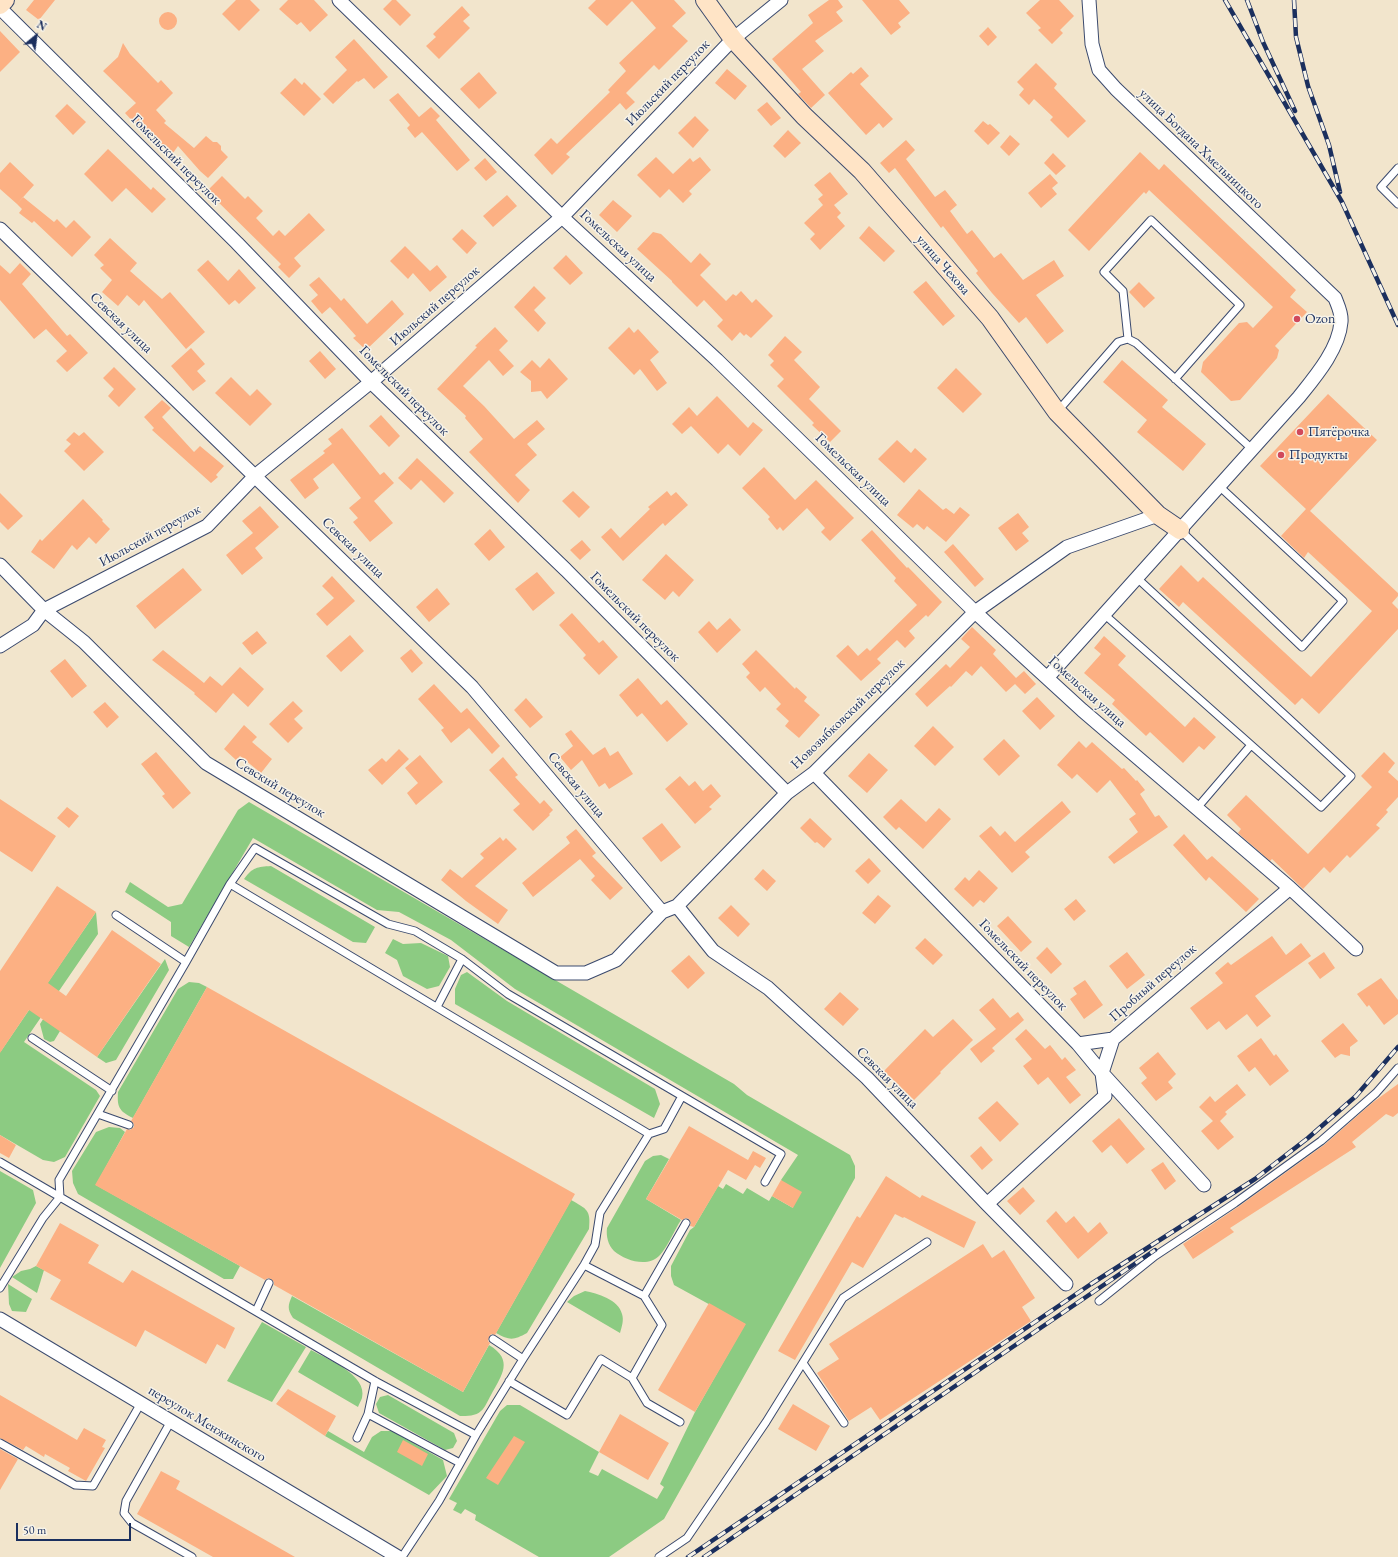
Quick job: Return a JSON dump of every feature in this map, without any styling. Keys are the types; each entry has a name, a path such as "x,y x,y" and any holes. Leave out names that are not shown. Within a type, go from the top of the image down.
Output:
{"street":[{"path":"0,5 5,0"},
{"name":"Гомельская улица","path":"339,0 562,217 717,360 975,612 1082,710 1290,888 1356,949"},
{"name":"улица Чехова","path":"705,0 733,39 804,116 862,171 990,318 1057,412 1158,515 1180,530"},
{"name":"Июльский переулок","path":"0,646 34,625 44,610 207,526 256,475 371,382 562,217 733,39 781,0"},
{"name":"улица Богдана Хмельницкого","path":"1089,0 1092,44 1099,70 1116,89 1335,298 1340,312 1341,322 1337,338 1324,364 1299,397 1252,449"},
{"name":"Гомельский переулок","path":"0,8 237,243 371,382 566,570 787,793"},
{"name":"Севская улица","path":"0,228 256,475 472,687 662,912"},
{"path":"1047,678 1252,449"},
{"name":"Новозыбковский переулок","path":"586,973 616,960 662,912 677,906 787,793 814,773 975,612 1067,547 1158,515"},
{"name":"Севский переулок","path":"0,566 44,610 84,642 206,763 556,973 586,973"},
{"name":"Гомельский переулок","path":"814,773 1078,1044 1102,1073 1204,1185"},
{"name":"Пробный переулок","path":"987,1204 1105,1096 1102,1073 1113,1039 1290,888"},
{"name":"Севская улица","path":"677,906 713,951 768,988 867,1078 987,1204 1066,1284"},
{"path":"1078,1044 1113,1039"},
{"name":"переулок Менжинского","path":"0,1319 398,1557"}],"lane":[{"path":"1398,168 1381,187 1398,204"},
{"path":"1128,339 1123,291 1104,272 1151,220 1240,305 1175,379"},
{"path":"1057,412 1118,342 1128,339 1136,343 1252,449"},
{"path":"1180,530 1302,647 1343,601 1219,486"},
{"path":"1105,615 1321,807 1351,776 1137,578"},
{"path":"1197,808 1251,746"},
{"path":"0,1288 43,1218 60,1197 59,1180 112,1091 230,884 255,848 388,924 415,931 462,959 508,994 781,1154 766,1182"},
{"path":"230,884 649,1134"},
{"path":"116,915 186,962"},
{"path":"437,1007 462,959"},
{"path":"32,1038 112,1091"},
{"path":"1099,1301 1155,1256 1322,1141 1376,1093 1398,1069"},
{"path":"402,1557 439,1501 476,1435 509,1381 584,1265 595,1245 600,1213 649,1134 664,1129 682,1096"},
{"path":"98,1114 129,1125"},
{"path":"0,1162 376,1381 476,1435"},
{"path":"644,1296 686,1223"},
{"path":"659,1557 687,1538 766,1422 843,1298 927,1242"},
{"path":"584,1265 644,1296 662,1324 632,1378"},
{"path":"256,1311 269,1282"},
{"path":"493,1339 523,1360"},
{"path":"509,1381 567,1415 601,1359 632,1378 647,1403 680,1422"},
{"path":"803,1363 844,1423"},
{"path":"357,1438 368,1414 376,1381"},
{"path":"0,1443 75,1485 93,1486 141,1403"},
{"path":"368,1414 460,1463"},
{"path":"171,1421 126,1501 124,1513 132,1523 192,1557"}],"green space":[{"path":"249,802 734,1084 747,1095 850,1155 855,1166 855,1178 664,1519 609,1557 539,1557 475,1520 476,1515 465,1509 461,1514 453,1510 457,1503 449,1499 500,1411 507,1405 520,1405 599,1452 589,1472 598,1476 602,1469 657,1499 664,1487 660,1484 695,1412 745,1324 674,1285 671,1276 671,1266 690,1230 694,1227 718,1186 723,1189 726,1184 743,1194 747,1188 769,1201 772,1196 793,1208 781,1180 798,1155 515,989 451,940 399,912 377,910 253,838 189,947 171,936 171,922 125,892 130,882 168,907 182,904 238,810"},
{"path":"271,866 375,927 366,943 353,942 244,879 256,868"},
{"path":"96,912 98,934 24,1042 96,1090 100,1096 65,1157 54,1162 43,1160 0,1135 0,1051"},
{"path":"393,939 403,944 421,943 448,956 450,967 439,986 427,989 403,976 397,960 385,953"},
{"path":"165,959 169,970 116,1060 106,1063 97,1057"},
{"path":"467,972 507,1001 655,1089 660,1104 654,1118 455,1004 455,989 461,975"},
{"path":"189,982 199,983 207,987 133,1118 120,1108 118,1092 178,989"},
{"path":"47,1013 60,1031 54,1041 50,1042 44,1039 40,1024"},
{"path":"109,1127 120,1128 125,1132 96,1185 240,1266 233,1279 224,1279 78,1194 73,1183 72,1171 96,1132"},
{"path":"661,1155 669,1159 646,1199 681,1220 660,1255 649,1261 637,1262 619,1255 612,1249 608,1240 607,1228 645,1161 653,1156"},
{"path":"0,1171 33,1190 36,1203 0,1268"},
{"path":"571,1200 587,1211 589,1218 589,1229 527,1333 512,1339 496,1333"},
{"path":"36,1266 44,1270 37,1293 12,1277 21,1271"},
{"path":"8,1284 32,1299 26,1312 12,1311 9,1304"},
{"path":"585,1291 601,1295 617,1305 623,1316 620,1333 567,1302 574,1296"},
{"path":"292,1296 463,1392 489,1345 497,1351 504,1362 502,1374 486,1404 479,1413 468,1416 460,1416 293,1318 289,1307"},
{"path":"262,1322 306,1347 272,1402 227,1381"},
{"path":"311,1350 345,1369 359,1382 362,1390 362,1398 358,1407 298,1372"},
{"path":"388,1395 454,1433 457,1441 453,1448 445,1450 379,1413 376,1404 380,1397"},
{"path":"328,1431 364,1452 372,1437 381,1431 392,1431 443,1460 447,1476 429,1495 325,1436"}],"building":[{"path":"34,0 55,0 39,20 26,10"},
{"path":"236,0 250,0 260,10 239,31 222,14"},
{"path":"288,0 314,0 328,15 310,32 301,22 297,25 279,9"},
{"path":"392,0 396,0 411,15 400,26 383,9"},
{"path":"596,0 674,0 686,13 672,26 688,41 659,70 654,65 626,93 635,102 626,110 620,103 566,154 570,157 552,175 534,155 551,138 557,144 610,92 608,90 626,71 619,63 656,28 632,1 607,26 588,8"},
{"path":"829,0 838,0 843,7 836,12 843,21 815,41 824,51 802,69 825,95 811,108 798,94 801,92 772,59 813,23 808,15"},
{"path":"862,0 899,0 910,13 898,23 901,27 891,35"},
{"path":"1040,0 1059,0 1074,16 1060,30 1063,33 1052,44 1038,30 1041,28 1026,13"},
{"path":"462,6 470,15 463,21 470,28 439,59 426,46 436,37 433,34"},
{"path":"168,12 174,15 177,21 174,27 168,30 162,27 159,21 162,15"},
{"path":"988,27 997,37 988,46 979,36"},
{"path":"0,31 20,52 0,72"},
{"path":"354,39 388,77 374,89 364,78 358,82 357,81 333,104 323,94 347,70 335,57"},
{"path":"123,43 130,54 158,83 161,80 173,93 156,110 166,121 164,123 194,148 206,136 213,142 217,142 221,146 221,150 228,157 208,178 178,146 173,153 151,135 148,138 125,113 136,103 103,71 118,57"},
{"path":"1036,63 1057,84 1054,88 1086,121 1068,138 1050,120 1053,117 1034,99 1029,105 1019,95 1024,89 1017,82"},
{"path":"861,67 869,76 860,84 893,119 883,128 879,123 866,135 828,93 851,72 853,74"},
{"path":"727,69 747,86 735,100 715,83"},
{"path":"479,72 497,93 479,109 460,89"},
{"path":"295,78 302,85 304,82 321,99 304,116 280,93"},
{"path":"398,93 419,117 431,107 440,116 436,120 470,160 457,171 422,132 415,138 407,128 410,125 389,100"},
{"path":"767,102 781,118 771,126 757,110"},
{"path":"67,104 86,122 73,135 55,116"},
{"path":"695,116 709,130 693,148 678,133"},
{"path":"983,121 988,125 990,124 1000,133 988,145 974,131"},
{"path":"788,130 801,143 785,158 773,146"},
{"path":"1010,135 1020,144 1009,156 1000,147"},
{"path":"906,140 915,150 906,159 935,197 945,190 957,205 950,211 967,234 972,230 994,258 1001,253 1023,280 1054,260 1064,276 1036,295 1064,331 1047,344 1026,317 1019,323 992,293 976,273 978,271 943,226 941,228 895,168 889,173 880,163"},
{"path":"108,149 151,190 153,187 166,199 152,213 126,188 112,202 84,174"},
{"path":"1140,152 1159,170 1164,164 1296,290 1290,297 1307,312 1275,346 1279,350 1277,358 1240,400 1231,401 1201,372 1203,362 1239,323 1247,322 1253,328 1273,307 1149,190 1146,194 1144,192 1089,251 1068,230"},
{"path":"1053,153 1066,166 1056,175 1044,163"},
{"path":"656,157 673,174 690,158 693,162 700,157 711,170 689,191 692,194 683,203 669,189 660,198 637,175"},
{"path":"485,158 497,172 486,181 474,168"},
{"path":"10,162 34,185 17,204 0,189 0,173"},
{"path":"830,172 848,194 834,205 841,213 837,217 845,226 820,250 810,239 815,234 804,223 823,205 818,199 823,195 814,185"},
{"path":"1050,174 1058,183 1052,188 1057,194 1041,208 1028,193"},
{"path":"222,176 245,199 248,196 263,211 256,218 273,236 279,230 285,236 309,213 325,230 294,258 301,266 289,278 278,267 281,264 207,191"},
{"path":"507,195 517,206 493,227 483,216"},
{"path":"23,197 54,222 57,219 66,228 74,220 91,237 72,257 34,221 32,223 19,213 22,209 17,204"},
{"path":"613,200 632,216 617,232 599,215"},
{"path":"869,226 895,251 884,262 859,238"},
{"path":"462,229 477,243 467,254 452,239"},
{"path":"653,232 661,234 691,263 700,253 711,264 700,275 726,301 733,294 736,296 741,291 752,303 756,299 773,316 751,338 746,334 744,336 740,332 732,341 717,326 723,320 704,300 697,307 672,281 637,249"},
{"path":"110,238 137,263 130,271 162,299 170,292 205,332 186,349 144,300 139,306 127,295 118,306 102,292 112,280 100,268 104,265 94,255"},
{"path":"405,246 430,271 437,265 447,277 430,292 413,273 408,279 390,261"},
{"path":"566,255 583,273 570,285 553,268"},
{"path":"208,260 228,281 239,269 256,288 239,304 235,300 229,305 197,270"},
{"path":"20,263 31,274 22,284 67,336 70,334 88,353 67,372 56,361 67,351 46,329 34,339 0,300 0,265 10,274"},
{"path":"319,277 341,301 344,298 367,324 392,300 404,314 366,350 353,338 356,336 330,307 322,314 311,301 318,295 309,285"},
{"path":"926,281 955,316 943,326 913,292"},
{"path":"1139,282 1155,298 1144,308 1129,292"},
{"path":"534,286 546,298 534,310 546,323 538,332 514,307"},
{"path":"495,327 508,341 499,350 514,366 503,376 489,360 463,386 484,406 514,439 537,420 545,429 527,444 537,455 515,475 530,490 518,503 469,452 483,439 465,418 466,416 437,389 477,347 475,346"},
{"path":"629,327 634,333 638,329 659,352 650,360 667,383 657,391 640,369 634,375 608,348"},
{"path":"785,336 802,352 794,360 820,387 809,399 841,431 830,442 812,425 814,423 777,386 784,379 770,365 774,361 768,355"},
{"path":"191,348 205,364 197,371 206,381 193,391 171,366"},
{"path":"320,351 336,369 325,379 309,361"},
{"path":"549,358 568,379 547,399 541,391 531,392 531,381 520,372 532,360 540,368"},
{"path":"1122,360 1168,400 1162,407 1206,444 1183,471 1137,432 1147,420 1103,382"},
{"path":"114,367 136,389 119,407 108,396 114,389 103,378"},
{"path":"956,368 982,394 963,413 937,388"},
{"path":"231,377 250,396 257,389 272,404 250,426 215,393"},
{"path":"1328,394 1377,440 1310,511 1398,593 1398,596 1392,603 1398,609 1398,629 1319,714 1302,698 1295,705 1183,602 1179,607 1159,589 1181,565 1198,582 1203,577 1311,677 1372,611 1308,552 1304,558 1281,536 1306,509 1260,466"},
{"path":"717,396 748,428 753,422 763,430 740,456 728,444 718,454 691,426 682,434 672,424 689,407 697,416"},
{"path":"162,400 171,408 162,417 194,452 200,446 224,466 216,475 218,477 211,483 152,430 154,428 144,417"},
{"path":"381,415 400,436 389,447 369,426"},
{"path":"342,428 380,475 384,472 394,483 374,501 393,523 370,542 353,522 358,518 349,508 361,498 333,463 313,479 319,488 305,499 290,480 325,453 323,451 332,444 328,439"},
{"path":"74,432 79,436 84,432 104,452 84,471 64,451 71,444 66,440"},
{"path":"897,440 911,453 915,448 927,459 904,483 878,459"},
{"path":"417,458 454,493 444,503 421,480 411,490 398,478"},
{"path":"764,467 795,500 816,480 854,518 830,541 821,532 825,528 807,508 783,531 780,527 777,530 768,519 770,517 742,488"},
{"path":"919,489 943,510 946,508 954,514 960,507 970,515 946,542 927,526 924,530 917,524 913,528 897,515"},
{"path":"573,491 590,507 579,518 562,501"},
{"path":"667,491 671,496 676,492 688,505 665,526 663,523 623,561 601,537 611,528 620,538 650,509 648,507"},
{"path":"0,493 23,516 8,530 0,522"},
{"path":"83,499 110,529 96,544 89,537 77,550 72,545 54,569 31,552 40,539 42,541"},
{"path":"260,506 279,527 255,548 263,558 242,575 226,555 253,533 242,521"},
{"path":"1018,513 1029,527 1022,533 1029,541 1016,551 998,528"},
{"path":"490,529 505,547 489,561 474,544"},
{"path":"872,530 907,568 908,567 942,602 928,617 926,615 909,631 915,638 905,648 897,640 877,659 881,663 861,681 836,656 848,645 858,656 867,648 870,651 917,605 894,581 896,578 861,540"},
{"path":"582,540 591,550 580,560 570,550"},
{"path":"953,544 984,579 975,587 944,552"},
{"path":"666,554 694,580 679,597 673,591 665,600 642,580"},
{"path":"183,568 202,590 155,629 136,606"},
{"path":"537,572 555,593 533,611 515,589"},
{"path":"332,576 355,601 327,626 316,614 334,598 322,586"},
{"path":"437,588 450,604 429,622 416,607"},
{"path":"572,613 599,643 603,640 618,657 599,675 583,658 586,655 559,625"},
{"path":"730,618 741,630 717,653 698,632 709,621 717,630"},
{"path":"972,627 996,650 993,654 1016,678 1024,671 1036,684 1025,694 1015,684 1006,692 981,666 972,676 966,671 951,687 950,686 927,707 915,694 946,664 950,668 970,647 961,639"},
{"path":"257,631 267,643 252,655 242,643"},
{"path":"350,635 364,651 341,672 326,656"},
{"path":"1104,636 1126,656 1118,665 1185,727 1194,717 1216,737 1204,750 1199,746 1183,763 1150,732 1146,736 1112,704 1115,700 1084,673 1101,654 1094,648"},
{"path":"411,649 423,663 412,673 400,658"},
{"path":"163,650 204,683 210,676 222,686 240,667 264,689 248,707 233,693 216,713 194,694 195,693 152,660"},
{"path":"756,650 795,689 796,687 807,697 804,701 820,715 799,738 785,726 789,721 776,709 781,704 765,687 760,692 746,677 750,673 742,664"},
{"path":"65,659 87,686 72,698 50,671"},
{"path":"638,678 661,705 667,700 688,724 667,742 642,713 637,717 619,695"},
{"path":"434,684 461,713 467,708 500,746 492,754 469,728 451,743 441,730 444,728 418,699"},
{"path":"1037,697 1055,716 1040,730 1022,711"},
{"path":"526,698 543,717 530,728 514,710"},
{"path":"293,701 303,711 294,719 303,728 288,743 269,724"},
{"path":"105,702 119,717 107,728 93,712"},
{"path":"244,725 257,737 252,742 272,759 261,773 240,756 236,760 224,749"},
{"path":"933,726 954,747 935,766 914,746"},
{"path":"571,730 593,755 605,747 610,756 618,751 633,774 609,789 605,783 599,787 582,760 571,770 560,757 573,746 565,734"},
{"path":"1004,739 1020,756 999,776 983,759"},
{"path":"1079,741 1086,748 1092,742 1122,769 1124,768 1136,781 1137,780 1145,790 1140,794 1155,817 1159,815 1168,827 1114,864 1108,857 1138,832 1129,819 1136,814 1110,780 1097,793 1077,774 1072,779 1057,765"},
{"path":"399,749 409,759 382,785 368,770 382,758 386,762"},
{"path":"156,752 191,793 173,809 162,796 165,794 141,764"},
{"path":"1384,752 1395,763 1388,772 1398,781 1398,797 1386,810 1388,812 1376,825 1380,828 1350,858 1347,855 1330,873 1324,867 1303,889 1272,859 1270,861 1238,833 1241,829 1227,815 1246,795 1308,854 1372,787 1361,776"},
{"path":"869,753 888,770 867,793 848,776"},
{"path":"420,755 443,782 416,805 407,793 418,783 405,768"},
{"path":"503,757 518,775 515,777 540,804 544,800 553,810 549,814 550,815 533,831 513,810 520,804 489,770"},
{"path":"680,776 689,786 695,781 703,791 711,784 721,796 709,807 712,809 695,824 665,789"},
{"path":"0,799 56,836 32,872 0,851"},
{"path":"901,799 926,822 939,808 951,819 923,849 899,827 896,830 883,817"},
{"path":"1062,801 1071,812 1025,852 1030,857 1012,873 979,836 991,826 1000,836 1005,831 1015,842"},
{"path":"67,807 79,816 69,828 57,818"},
{"path":"810,818 832,839 824,848 817,842 815,843 800,828"},
{"path":"662,823 681,847 661,862 642,838"},
{"path":"576,829 596,853 592,856 623,888 610,900 591,880 595,876 580,859 533,897 522,883 570,843 566,837"},
{"path":"1184,834 1207,860 1212,856 1259,899 1246,912 1209,877 1206,881 1173,845"},
{"path":"500,837 503,841 506,838 517,849 475,886 508,910 498,924 466,901 441,880 450,869 462,878 484,858 480,854"},
{"path":"869,858 881,871 868,884 855,871"},
{"path":"763,869 776,881 767,891 754,879"},
{"path":"979,870 998,888 984,903 980,900 973,907 954,889 965,877 969,881"},
{"path":"57,886 96,912 48,983 66,996 112,930 161,964 97,1057 29,1010 0,1053 0,971"},
{"path":"878,895 891,906 875,924 862,913"},
{"path":"1076,899 1086,911 1074,921 1064,909"},
{"path":"731,905 750,924 738,937 718,918"},
{"path":"1008,916 1032,942 1021,952 997,926"},
{"path":"1272,936 1286,955 1301,943 1311,956 1255,996 1271,1016 1257,1027 1247,1014 1226,1030 1219,1021 1207,1030 1190,1008 1223,983 1215,973 1228,962 1231,965"},
{"path":"925,938 943,955 933,965 915,948"},
{"path":"1047,947 1062,964 1051,974 1036,958"},
{"path":"1127,952 1145,975 1127,989 1109,966"},
{"path":"1324,952 1335,968 1320,979 1308,963"},
{"path":"689,955 705,973 688,989 671,971"},
{"path":"1381,978 1398,1000 1398,1014 1384,1025 1369,1005 1367,1007 1357,994"},
{"path":"1085,980 1103,1005 1084,1019 1070,999 1077,994 1073,988"},
{"path":"207,987 575,1194 495,1335 491,1334 489,1337 488,1341 490,1343 463,1392 274,1285 274,1282 271,1279 268,1278 265,1280 95,1185 127,1129 130,1130 134,1127 134,1124 131,1121"},
{"path":"840,992 859,1009 843,1026 824,1009"},
{"path":"993,998 1010,1018 1018,1012 1024,1020 992,1048 995,1051 981,1063 970,1049 996,1029 979,1010"},
{"path":"953,1019 973,1040 914,1100 884,1071 925,1029 933,1037"},
{"path":"1343,1023 1358,1041 1350,1047 1350,1056 1341,1054 1335,1058 1321,1041"},
{"path":"1026,1029 1045,1049 1050,1045 1062,1060 1065,1057 1076,1070 1066,1077 1081,1095 1070,1104 1048,1077 1038,1085 1023,1066 1032,1059 1015,1039"},
{"path":"1261,1038 1274,1056 1276,1054 1289,1071 1270,1086 1255,1067 1249,1072 1237,1056"},
{"path":"1158,1052 1176,1074 1168,1082 1173,1088 1156,1101 1141,1083 1147,1078 1139,1068"},
{"path":"1237,1084 1246,1095 1225,1112 1227,1114 1220,1121 1234,1137 1218,1150 1201,1131 1213,1121 1199,1107 1210,1096 1215,1102"},
{"path":"1398,1084 1398,1113 1393,1117 1386,1114 1352,1142 1356,1147 1230,1228 1234,1232 1193,1259 1183,1244 1238,1207 1324,1145 1372,1103"},
{"path":"997,1101 1019,1124 1000,1142 978,1118"},
{"path":"1119,1118 1145,1149 1127,1164 1111,1145 1102,1153 1092,1141"},
{"path":"689,1126 748,1160 753,1151 766,1158 760,1168 755,1165 746,1180 728,1170 694,1227 690,1226 691,1223 689,1219 686,1218 682,1220 646,1199"},
{"path":"0,1135 16,1145 9,1158 0,1153"},
{"path":"981,1146 993,1160 982,1170 970,1156"},
{"path":"1163,1162 1176,1181 1165,1190 1151,1170"},
{"path":"886,1176 920,1198 922,1195 976,1222 964,1248 904,1217 903,1218 895,1214 863,1268 852,1262 795,1360 778,1351 857,1216 860,1218"},
{"path":"781,1180 802,1192 793,1208 772,1196"},
{"path":"1023,1187 1035,1201 1020,1215 1007,1201"},
{"path":"1056,1211 1066,1223 1074,1216 1088,1233 1100,1222 1108,1233 1078,1259 1046,1221"},
{"path":"60,1223 99,1245 88,1263 123,1283 132,1270 235,1328 225,1349 217,1344 206,1364 145,1330 136,1347 50,1299 61,1280 36,1266"},
{"path":"983,1244 992,1258 1004,1250 1035,1298 1022,1307 1031,1321 880,1420 871,1407 849,1421 817,1373 839,1359 829,1344"},
{"path":"709,1303 746,1324 695,1412 658,1390"},
{"path":"288,1389 336,1416 325,1436 276,1404"},
{"path":"0,1395 77,1440 84,1428 106,1440 102,1447 105,1448 86,1481 68,1471 70,1468 45,1454 44,1457 26,1446 23,1450 0,1438"},
{"path":"793,1404 830,1426 816,1451 778,1429"},
{"path":"620,1414 669,1443 648,1480 599,1452"},
{"path":"514,1436 525,1442 498,1485 486,1478"},
{"path":"403,1440 428,1454 422,1466 397,1452"},
{"path":"0,1449 18,1459 0,1490"},
{"path":"161,1471 180,1481 176,1489 295,1557 213,1557 137,1514"}],"railway":[{"path":"1225,0 1342,202 1398,325"},
{"path":"1247,0 1263,42 1295,111"},
{"path":"1294,0 1296,37 1308,86 1329,145 1340,192"},
{"path":"688,1557 1091,1284 1255,1179 1308,1138 1356,1096 1398,1047"},
{"path":"704,1557 1155,1250"}],"place":[{"name":"Ozon","path":"1297,319"},
{"name":"Пятёрочка","path":"1300,432"},
{"name":"Продукты","path":"1281,455"}]}
